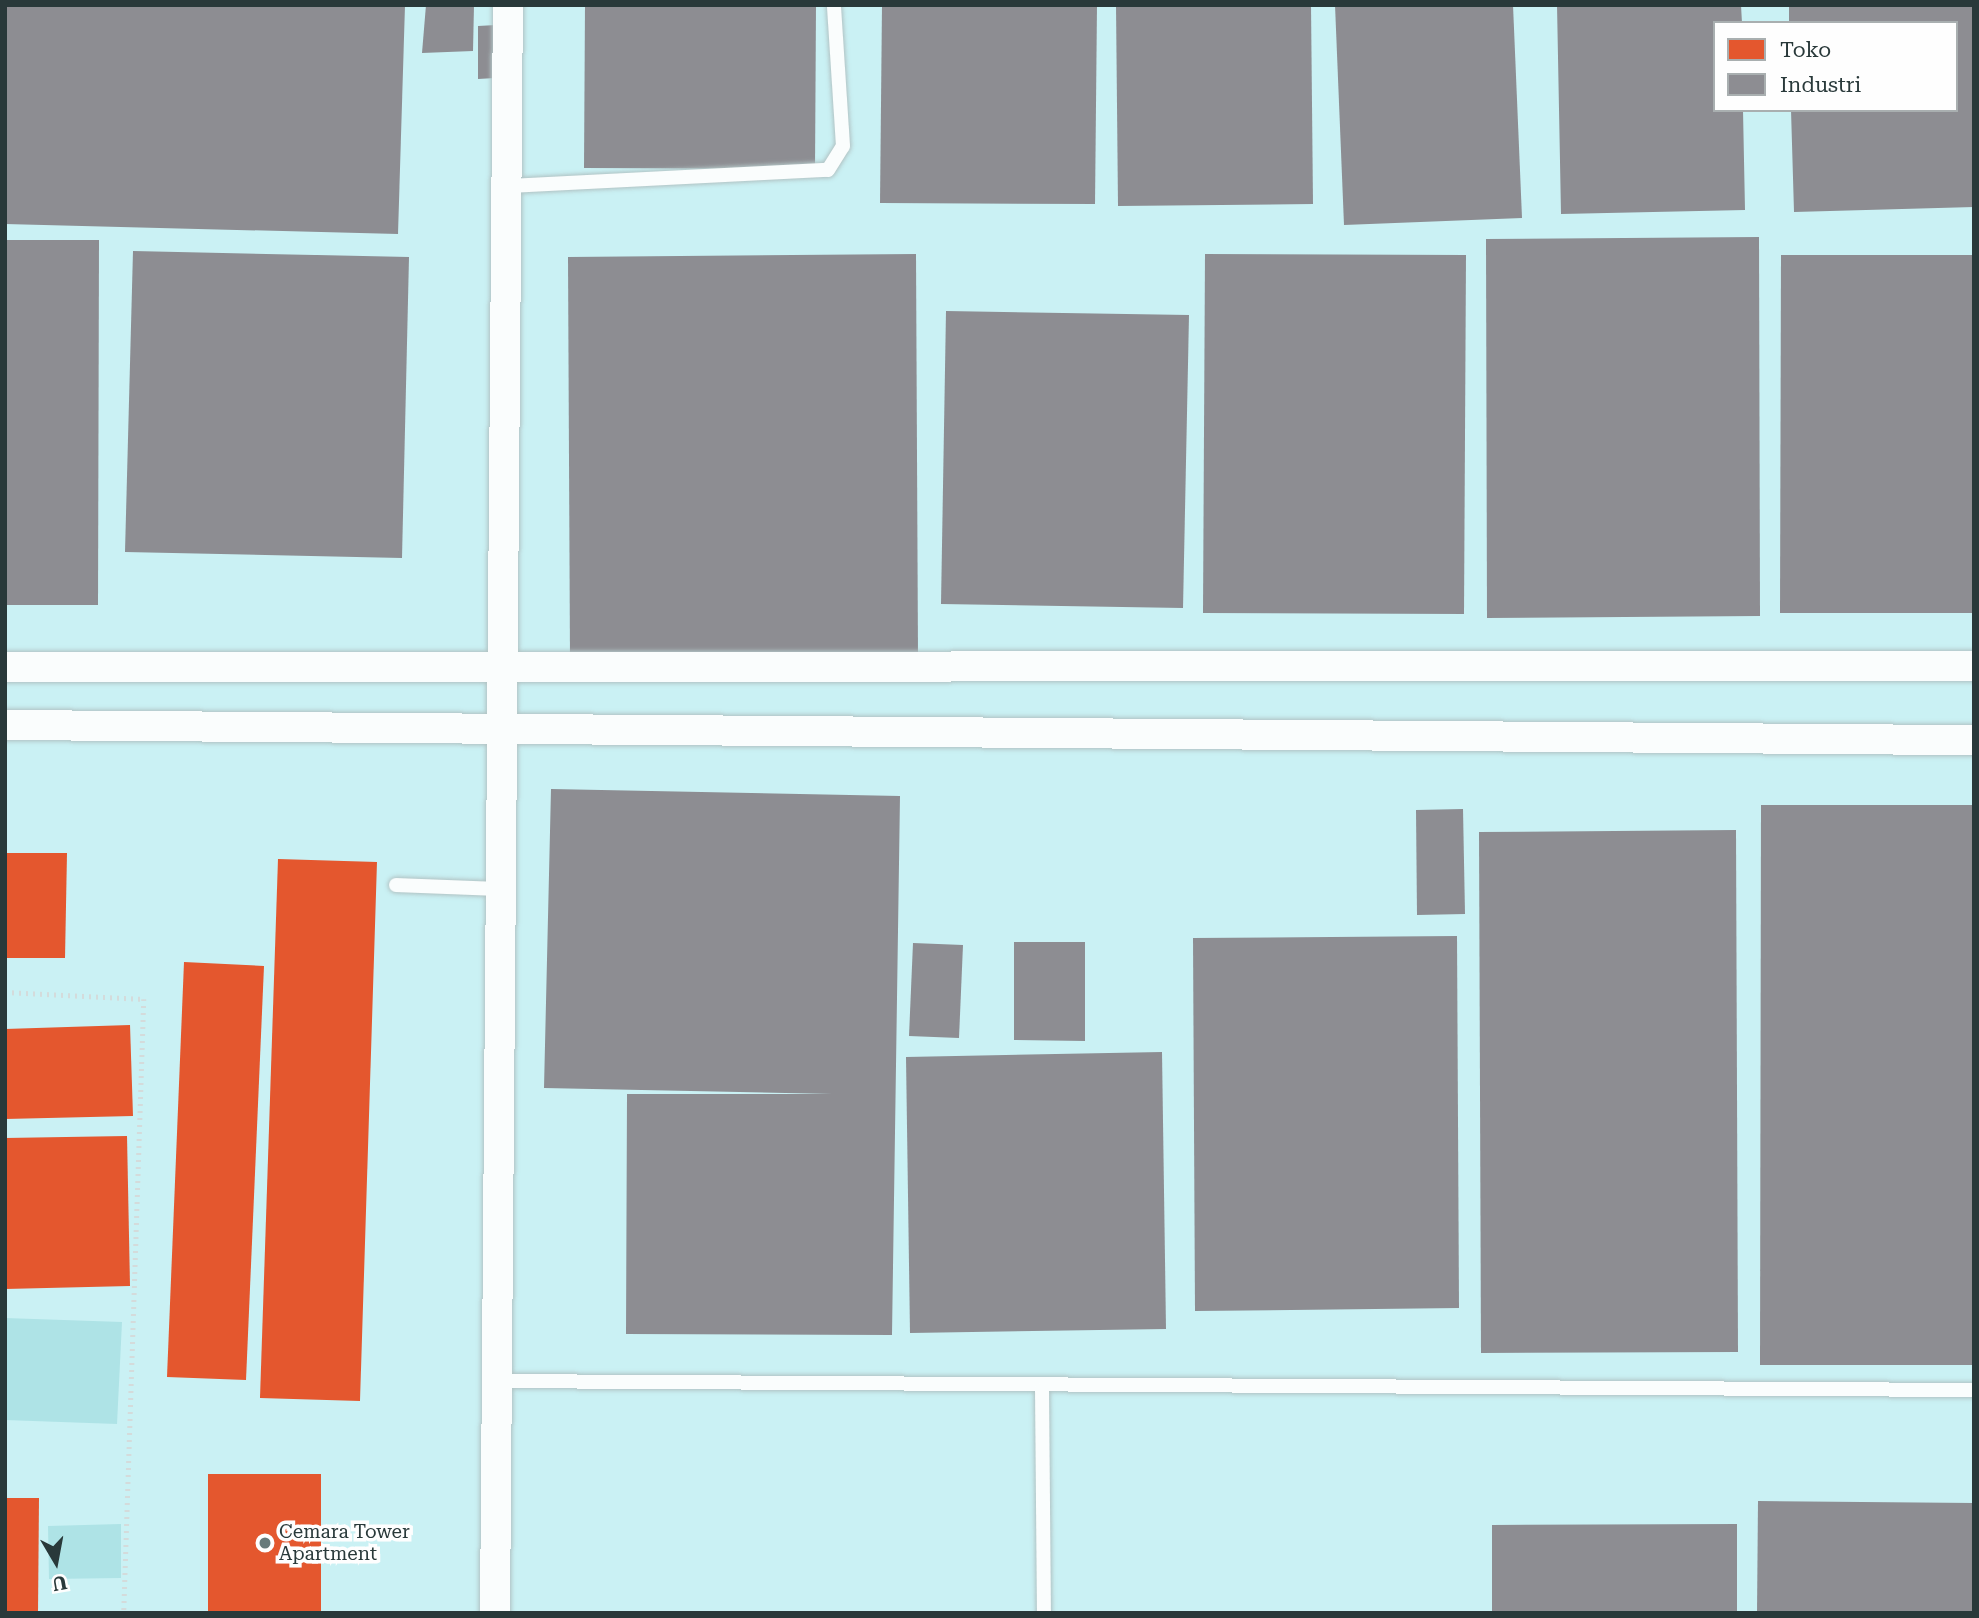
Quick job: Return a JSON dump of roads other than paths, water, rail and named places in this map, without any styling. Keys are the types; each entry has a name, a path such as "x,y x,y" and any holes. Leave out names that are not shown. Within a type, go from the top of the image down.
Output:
{"street":[{"path":"495,1613 492,1381 509,186 508,5"},
{"path":"5,667 502,669 1974,666"},
{"path":"5,725 500,731 1974,740"}],"lane":[{"path":"509,186 828,170 843,146 834,5"},
{"path":"396,885 498,889"},
{"path":"492,1381 1042,1389 1974,1390"},
{"path":"1042,1389 1044,1613"}],"place":[{"name":"Cemara Tower Apartment","path":"265,1543"}]}
